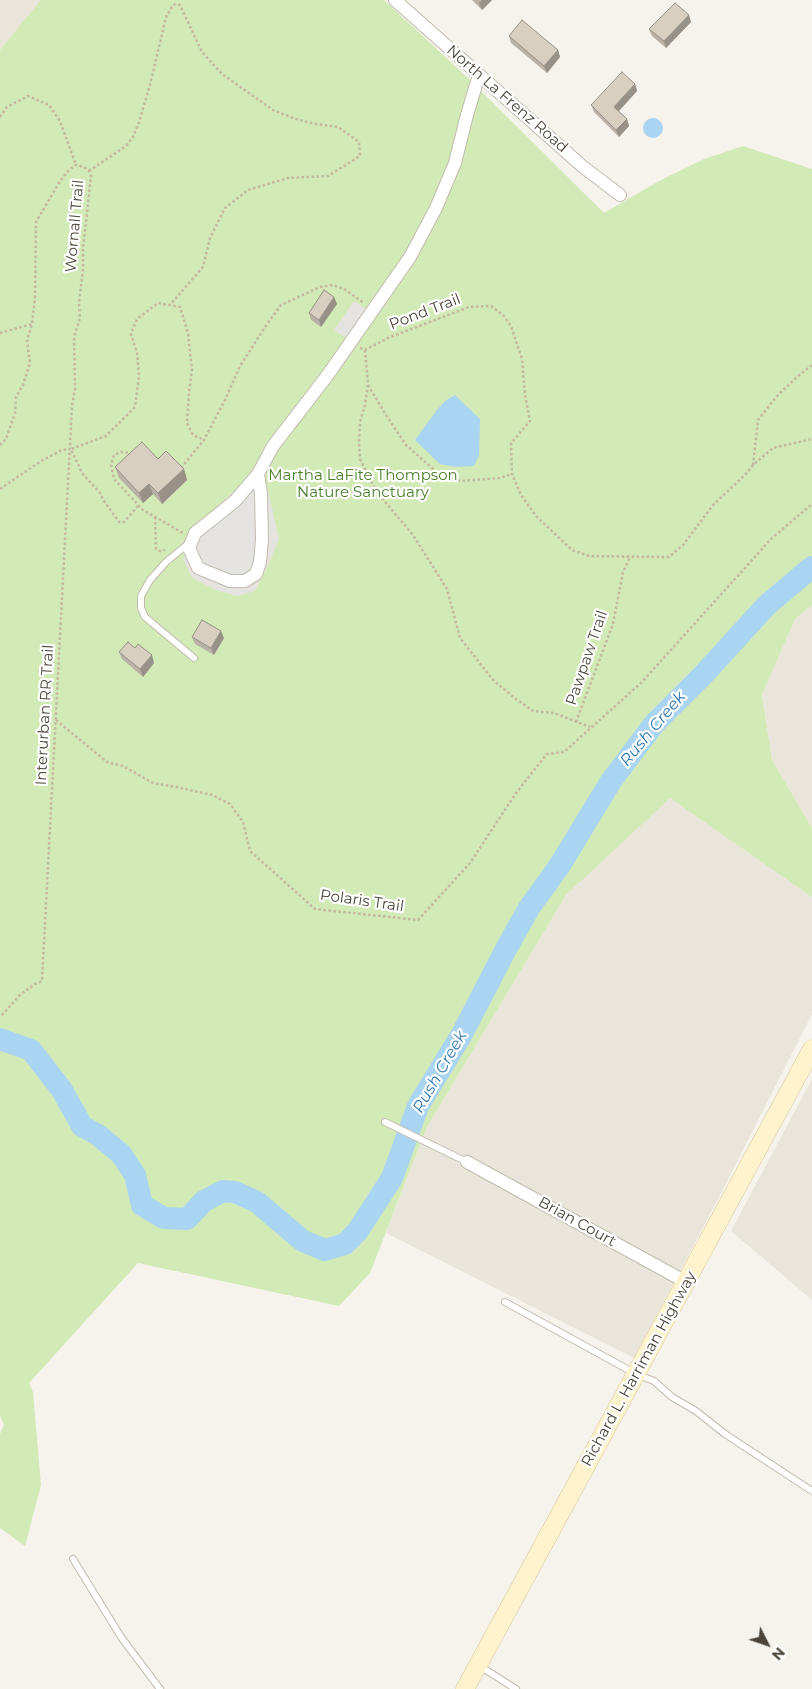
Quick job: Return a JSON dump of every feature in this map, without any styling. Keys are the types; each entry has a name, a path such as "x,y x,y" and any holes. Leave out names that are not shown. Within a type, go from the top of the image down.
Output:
{"street":[{"name":"North La Frenz Road","path":"395,0 582,166 620,195"},
{"path":"258,474 262,515 262,540 260,562 256,574 245,581 230,581 198,568 189,548 195,533 235,501 258,474 273,446 374,310 410,257 436,208 455,163 479,75"},
{"name":"Richard L. Harriman Highway","path":"465,1689 812,1049"},
{"name":"Brian Court","path":"467,1162 686,1282"}],"lane":[{"path":"192,539 166,562 150,580 141,596 141,608 145,616 194,658"},
{"path":"385,1122 467,1162"},
{"path":"505,1302 636,1374 654,1381 672,1397 696,1411 725,1434 812,1491"},
{"path":"74,1559 121,1637 160,1689"},
{"path":"477,1665 516,1689"}],"path":[{"path":"89,171 108,157 118,153 132,137 142,112 166,17 173,5 176,4 180,6 202,52 222,74 273,110 296,119 338,127 359,142 360,156 328,176 288,178 248,190 225,208 210,238 203,267 170,305"},
{"path":"0,117 6,107 28,96 49,105 60,121 76,165"},
{"name":"Wornall Trail","path":"0,445 6,439 15,413 16,397 23,385 30,363 27,342 32,324 35,298 36,222 60,181 69,170 76,165 84,166 91,176 82,249 83,269 79,303 80,318 74,337 75,389 72,406 72,448 82,473 100,493 119,522 124,522 138,506"},
{"path":"181,468 204,440 240,366 281,305 320,287 333,285 344,289 374,310"},
{"path":"0,489 41,461 62,450 106,436 135,407 139,376 131,334 137,319 158,303 180,307 188,333 192,370 187,423 193,435 204,440"},
{"name":"Pond Trail","path":"365,350 388,338 469,307 491,306 504,316 511,326 522,359 525,395 530,421 512,443 512,474 521,495 536,516 572,550 589,556 613,555 630,557"},
{"path":"0,333 32,324"},
{"path":"349,344 365,350 368,384 365,406 360,422 358,442 360,459 376,491 413,535 447,589 460,638 494,681 516,700 533,711 554,713 576,722"},
{"path":"753,465 758,420 777,396 812,365"},
{"path":"368,384 406,445 441,476 461,481 500,478 512,474"},
{"path":"630,557 669,557 682,545 713,505 773,448 812,439"},
{"name":"Interurban RR Trail","path":"0,1016 20,995 42,981 55,719 72,448"},
{"path":"138,457 133,453 121,452 114,455 111,465 114,480 138,506 192,539"},
{"name":"Pawpaw Trail","path":"630,557 623,572 613,624 576,722 591,727 641,683 772,538 812,504"},
{"path":"155,516 156,549 164,551 168,547"},
{"name":"Polaris Trail","path":"55,719 107,762 123,766 153,784 212,795 230,804 243,822 250,851 315,909 418,920 470,863 516,793 547,754 564,752 591,727"}],"shaded area":[{"path":"0,0 43,0 0,50"},
{"path":"354,301 371,313 351,341 334,330"},
{"path":"253,474 267,486 279,539 255,591 237,596 216,590 192,578 183,559 193,528"},
{"path":"812,605 812,828 772,760 762,695 795,619"},
{"path":"670,797 812,897 812,1014 717,1201 634,1358 386,1233 427,1127 566,895"},
{"path":"812,1079 812,1300 731,1231"}],"green space":[{"name":"Martha LaFite Thompson Nature Sanctuary","path":"41,0 384,0 468,78 604,213 659,181 704,159 743,146 812,169 812,605 795,619 762,695 772,760 812,828 812,897 670,798 566,895 427,1127 370,1273 339,1306 138,1263 29,1383 33,1392 41,1485 25,1546 0,1528 0,1434 4,1425 0,1415 0,50"}],"water":[{"path":"653,118 660,121 663,128 660,135 653,138 646,135 643,128 646,121"},
{"path":"455,395 480,419 479,455 474,466 456,467 440,464 415,440 445,401"}],"building":[{"path":"675,3 689,15 664,41 649,29"},
{"path":"522,20 558,50 544,66 509,36"},
{"path":"622,72 635,84 614,107 627,119 616,130 591,105"},
{"path":"324,290 334,297 319,320 309,313"},
{"path":"142,442 158,459 166,451 184,469 158,493 149,484 139,493 115,467"},
{"path":"202,620 221,631 211,648 192,637"},
{"path":"128,642 135,648 138,644 152,655 140,669 119,652"}],"waterway":[{"name":"Rush Creek","path":"0,1039 31,1050 62,1090 82,1126 98,1135 121,1154 135,1175 142,1205 164,1218 187,1219 204,1201 223,1191 235,1192 257,1202 303,1241 325,1250 345,1244 357,1232 392,1178 418,1106 462,1034 529,908 560,865 611,781 654,724 703,675 767,605 812,567"}]}
